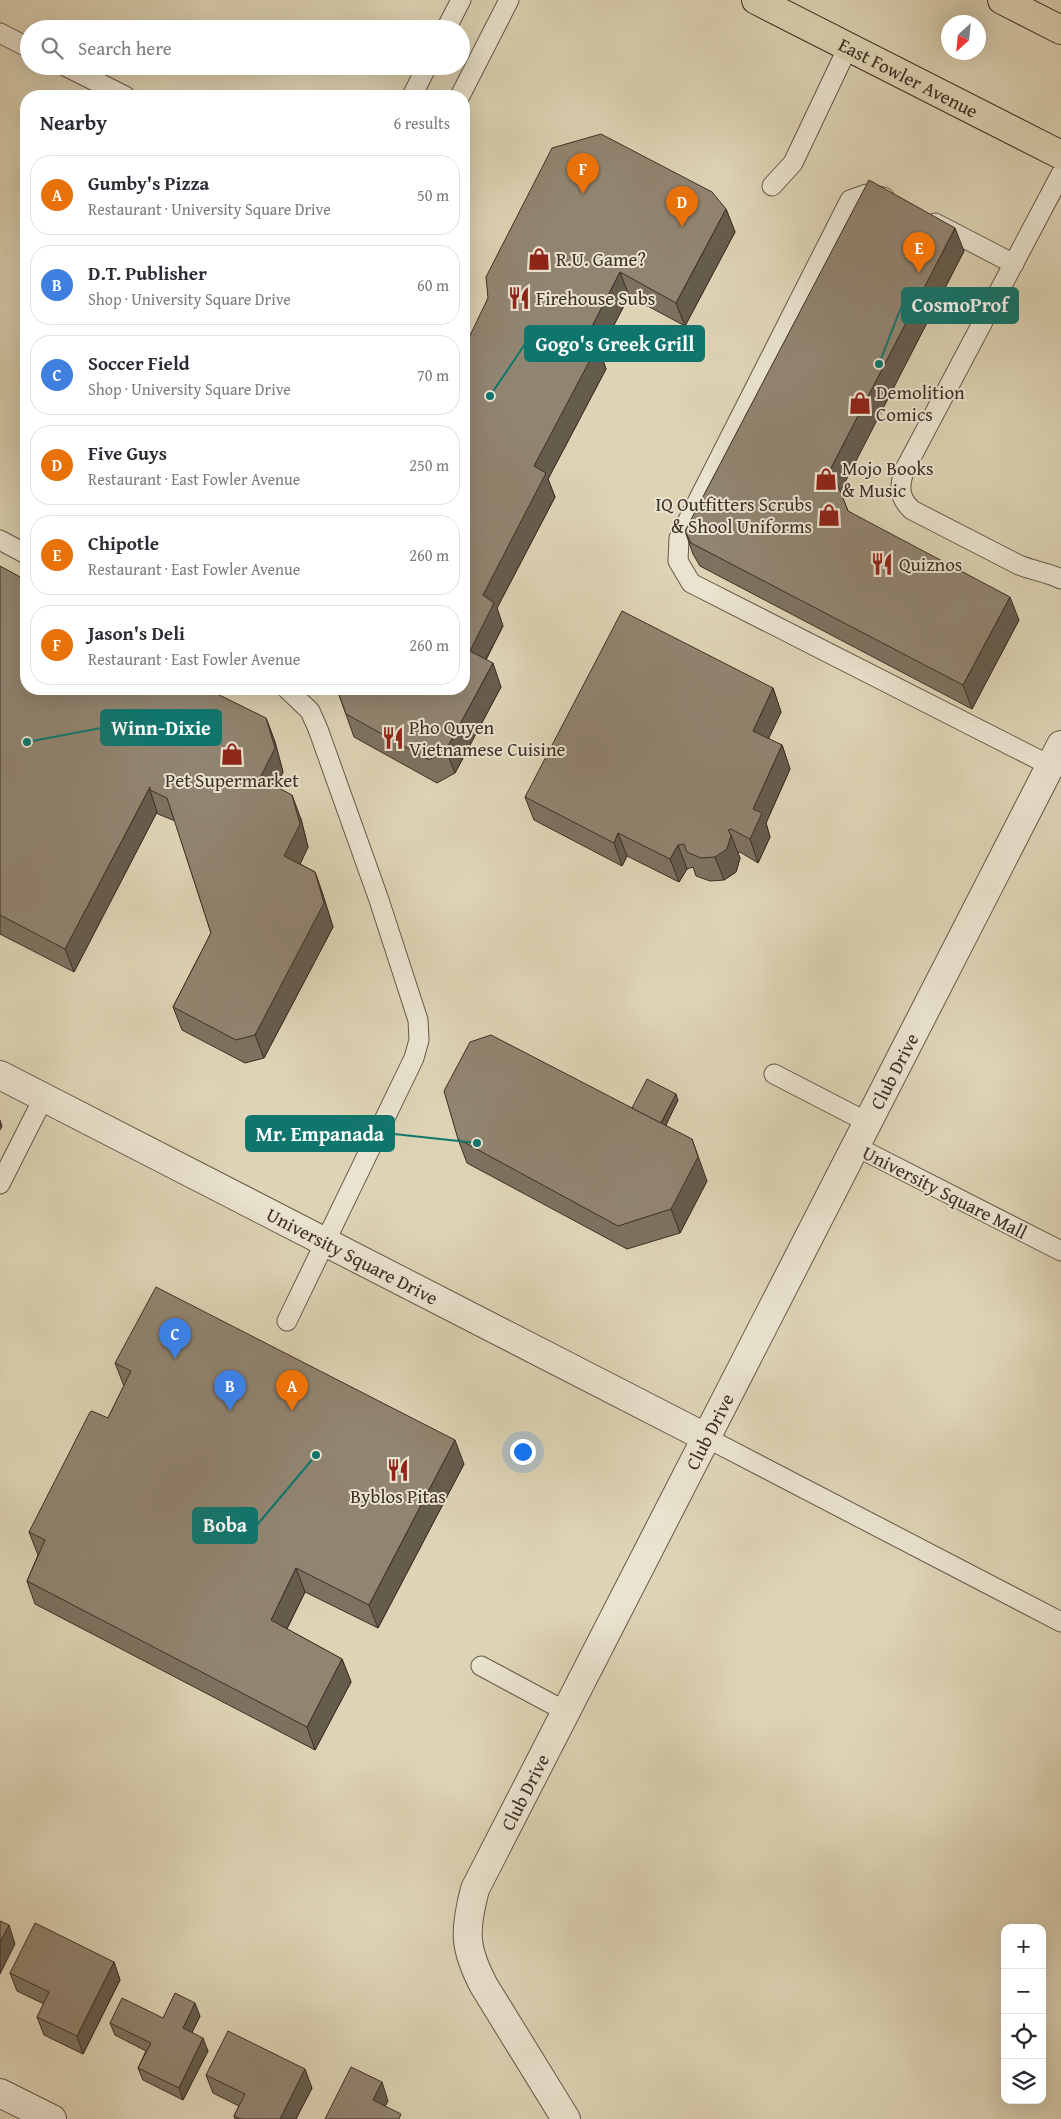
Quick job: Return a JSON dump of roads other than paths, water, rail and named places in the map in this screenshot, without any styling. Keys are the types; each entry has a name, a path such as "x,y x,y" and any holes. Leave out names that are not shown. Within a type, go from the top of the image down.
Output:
{"main road":[{"name":"East Fowler Avenue","path":"756,0 1061,155"},
{"path":"1002,0 1061,30"}],"street":[{"name":"Club Drive","path":"566,2119 484,1986 472,1963 466,1937 475,1889 1056,755"},
{"name":"University Square Drive","path":"0,1075 705,1437"},
{"path":"0,2093 52,2119"}],"lane":[{"path":"451,20 461,0"},
{"path":"463,90 509,0"},
{"path":"0,33 20,43"},
{"path":"772,186 793,162 848,46"},
{"path":"83,75 113,90"},
{"path":"415,90 422,75"},
{"path":"1061,174 904,471 900,493 904,503 912,510 1019,565 1030,570 1042,571 1061,579"},
{"path":"897,203 889,198 867,194 850,200 679,538 678,561 691,583 1056,755"},
{"path":"922,216 1014,264"},
{"path":"0,540 20,551"},
{"path":"287,1321 414,1058 419,1040 418,1020 379,900 318,729 310,711 293,695"},
{"path":"774,1074 868,1122"},
{"path":"0,1184 44,1097"},
{"name":"University Square Mall","path":"855,1146 1061,1251"},
{"path":"705,1437 1061,1622"},
{"path":"481,1666 565,1711"}],"place":[{"name":"Jason's Deli","path":"583,194"},
{"name":"Five Guys","path":"682,227"},
{"name":"R.U. Game?","path":"539,259"},
{"name":"Chipotle","path":"919,273"},
{"name":"Firehouse Subs","path":"519,298"},
{"name":"CosmoProf","path":"879,364"},
{"name":"Gogo's Greek Grill","path":"490,396"},
{"name":"Demolition Comics","path":"860,403"},
{"name":"Mojo Books & Music","path":"826,479"},
{"name":"IQ Outfitters Scrubs & Shool Uniforms","path":"829,515"},
{"name":"Quiznos","path":"882,564"},
{"name":"Pho Quyen Vietnamese Cuisine","path":"393,738"},
{"name":"Winn-Dixie","path":"27,742"},
{"name":"Pet Supermarket","path":"232,754"},
{"name":"Mr. Empanada","path":"477,1143"},
{"name":"Soccer Field","path":"175,1359"},
{"name":"D.T. Publisher","path":"230,1411"},
{"name":"Gumby's Pizza","path":"292,1411"},
{"name":"Boba","path":"316,1455"},
{"name":"Byblos Pitas","path":"398,1470"}]}
